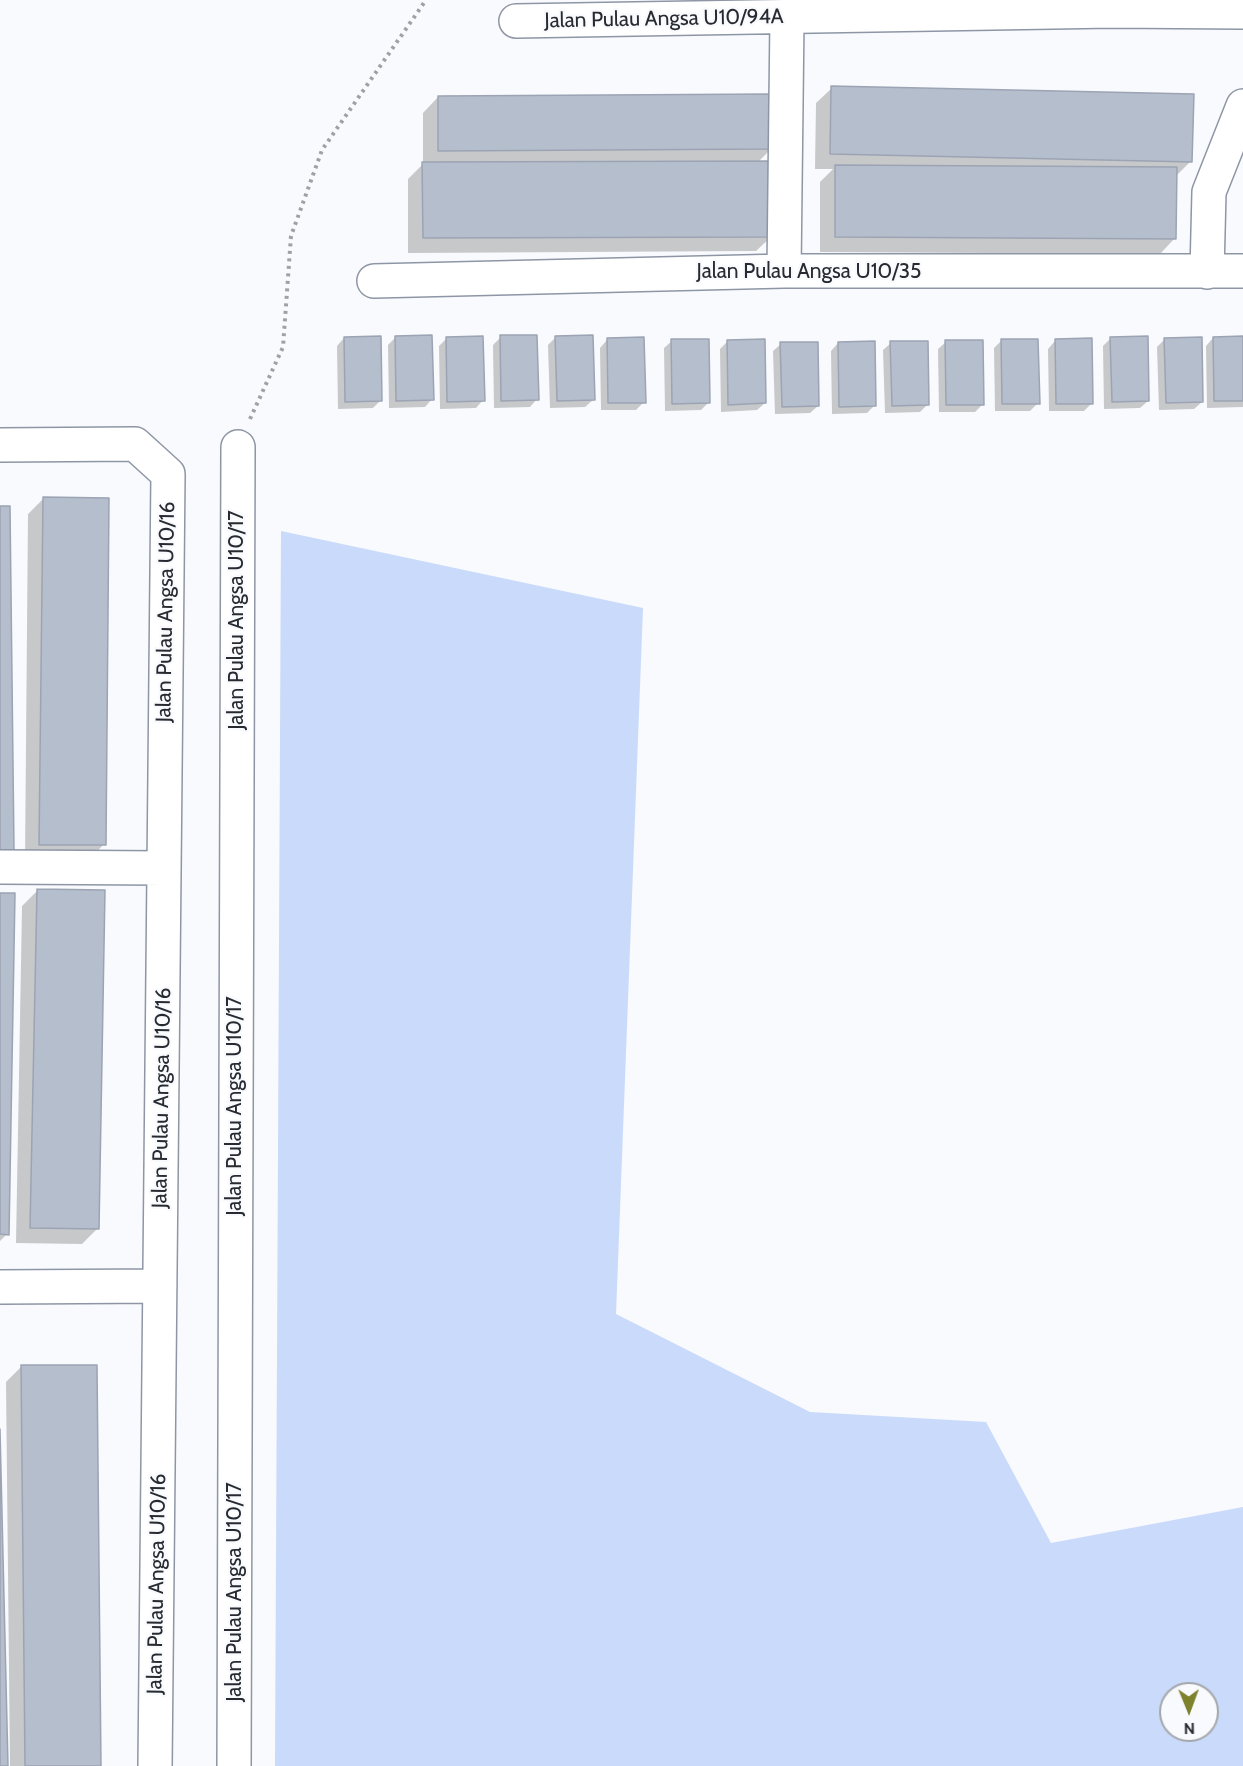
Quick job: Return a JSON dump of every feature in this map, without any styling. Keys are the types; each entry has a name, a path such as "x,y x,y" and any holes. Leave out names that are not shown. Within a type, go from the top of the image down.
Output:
{"street":[{"name":"Jalan Pulau Angsa U10/94A","path":"516,21 787,18 1112,6 1243,12"},
{"path":"784,271 787,18"},
{"path":"1207,272 1209,192 1243,106"},
{"name":"Jalan Pulau Angsa U10/35","path":"374,281 784,271 1243,271"},
{"name":"Jalan Pulau Angsa U10/16","path":"0,445 135,444 168,474 155,1766"},
{"name":"Jalan Pulau Angsa U10/17","path":"234,1766 238,447"},
{"path":"0,867 164,868"},
{"path":"0,1287 160,1286"}],"path":[{"path":"238,447 284,346 291,236 322,150 426,0"}],"shaded area":[{"path":"281,531 643,608 616,1314 810,1412 986,1422 1051,1543 1243,1507 1243,1766 275,1766"}],"building":[{"path":"831,86 1194,94 1192,162 830,154"},
{"path":"772,94 772,149 438,151 438,96"},
{"path":"773,161 773,237 423,238 422,162"},
{"path":"835,165 1177,167 1176,239 835,237"},
{"path":"432,335 434,400 396,401 395,336"},
{"path":"500,335 537,335 539,400 501,401"},
{"path":"593,335 595,400 557,401 555,336"},
{"path":"381,336 382,401 345,402 344,337"},
{"path":"483,336 485,401 447,402 446,337"},
{"path":"1148,336 1149,401 1112,402 1110,337"},
{"path":"1243,336 1243,401 1214,401 1213,337"},
{"path":"644,337 646,403 608,403 607,338"},
{"path":"1202,337 1203,402 1166,403 1164,338"},
{"path":"1092,338 1093,404 1056,404 1055,339"},
{"path":"671,339 709,339 710,403 672,404"},
{"path":"765,339 766,403 728,405 727,340"},
{"path":"1001,339 1038,339 1040,404 1002,404"},
{"path":"945,340 983,340 984,405 946,405"},
{"path":"875,341 876,406 839,407 838,342"},
{"path":"890,341 928,341 929,405 892,406"},
{"path":"780,342 818,342 819,406 782,407"},
{"path":"43,497 109,498 106,845 39,845"},
{"path":"0,506 10,506 14,850 0,850"},
{"path":"37,889 105,890 99,1229 30,1228"},
{"path":"0,893 15,893 9,1235 0,1234"},
{"path":"21,1365 97,1365 101,1766 25,1766"},
{"path":"0,1429 8,1766 0,1766"}]}
